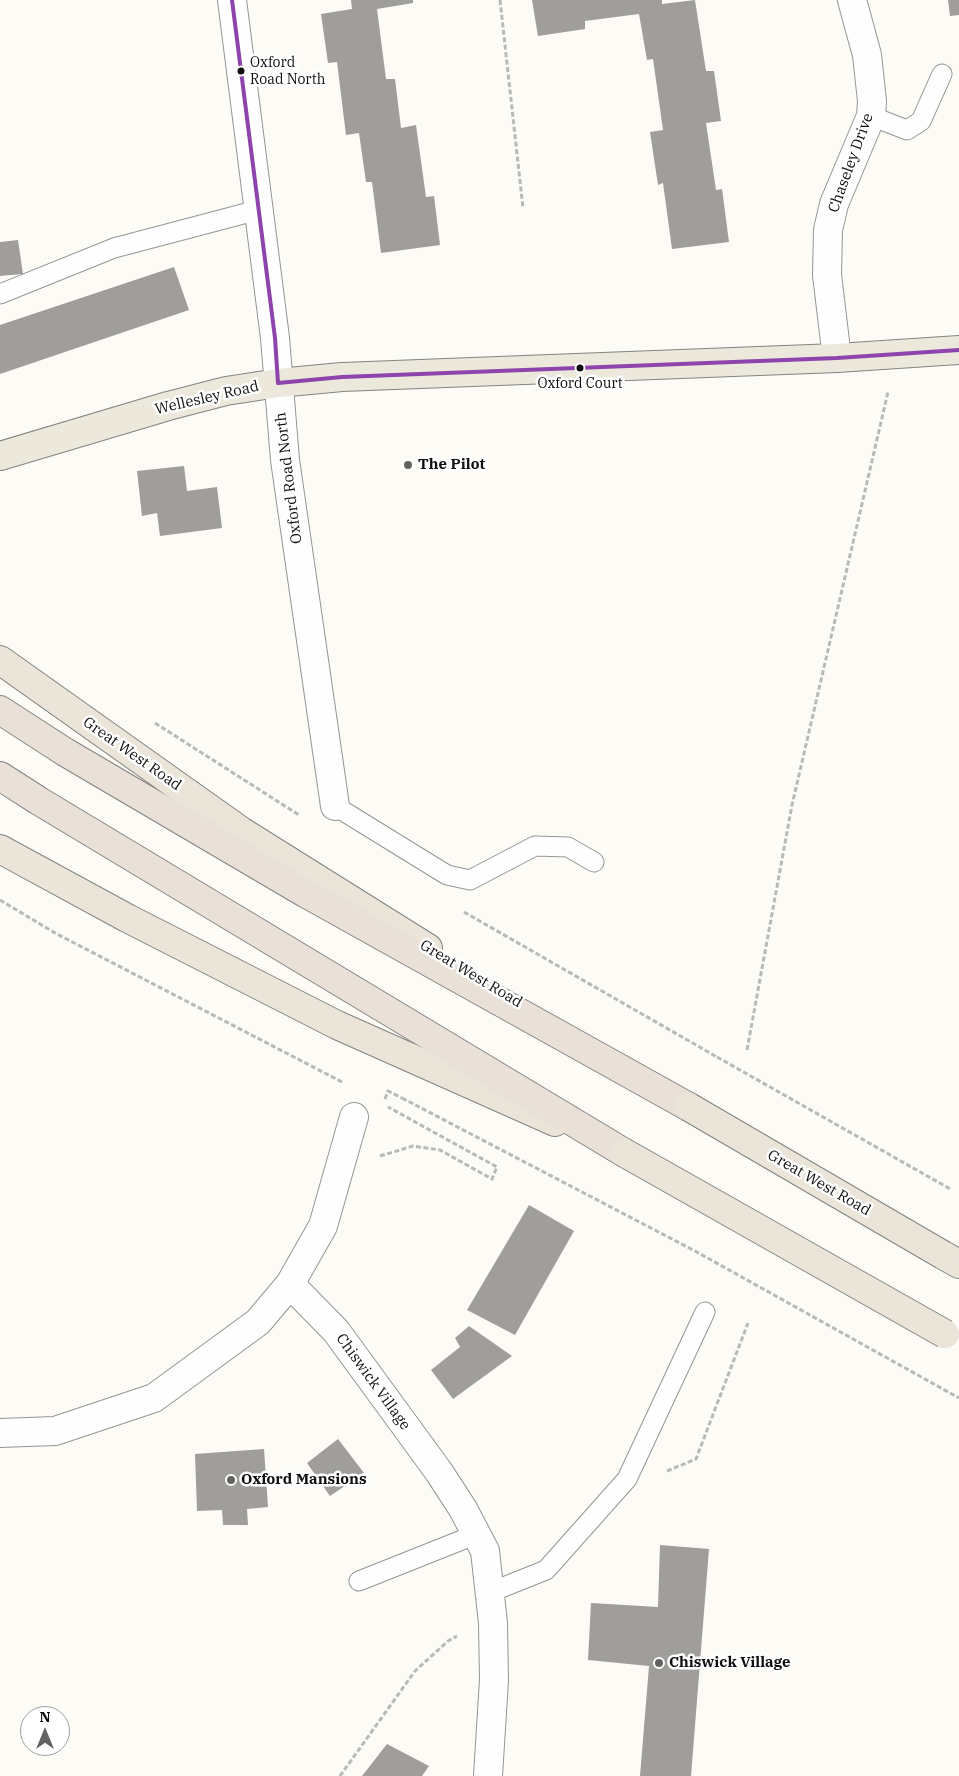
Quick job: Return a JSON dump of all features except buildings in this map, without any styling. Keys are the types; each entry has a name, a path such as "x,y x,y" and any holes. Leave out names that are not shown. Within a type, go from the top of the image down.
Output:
{"highway":[{"name":"Great West Road","path":"0,660 241,831 689,1107 951,1259"},
{"path":"0,710 65,752 305,893 689,1107"},
{"path":"0,776 623,1152 952,1338"},
{"path":"0,849 127,918 336,1025 623,1152"}],"main road":[{"name":"Wellesley Road","path":"0,456 168,406 226,391 278,383 352,377 837,358 959,350"}],"street":[{"name":"Oxford Road North","path":"232,0 278,383 285,460 335,806"},
{"name":"Chaseley Drive","path":"837,358 827,275 828,230 834,204 871,116 872,85 852,0"},
{"path":"0,1433 55,1431 154,1398 258,1322 290,1284 323,1226 354,1117"},
{"name":"Chiswick Village","path":"290,1284 336,1330 440,1472 485,1551 491,1592 494,1680 488,1776"}],"lane":[{"path":"871,116 906,130 914,126 921,121 942,74"},
{"path":"0,294 114,248 258,210"},
{"path":"335,806 447,875 470,880 535,846 568,847 594,862"},
{"path":"491,1592 546,1570 626,1479 705,1312"},
{"path":"359,1581 477,1534"}],"path":[{"path":"500,0 523,208"},
{"path":"747,1050 792,805 888,392"},
{"path":"0,900 55,933 361,1092 354,1117"},
{"path":"717,1057 952,1190"},
{"path":"344,1150 365,1162 413,1146 440,1150 492,1179 497,1167 383,1104 388,1091 695,1251 959,1398"},
{"path":"340,1776 415,1671 448,1641 465,1631 493,1623"}],"transit line":[{"path":"232,0 275,338 278,383"},
{"path":"278,383 342,377 837,358 959,350"}],"place":[{"name":"Oxford Road North","path":"241,71"},
{"name":"Oxford Court","path":"580,368"},
{"name":"The Pilot","path":"408,465"},
{"name":"Oxford Mansions","path":"231,1480"},
{"name":"Chiswick Village","path":"659,1663"}]}
